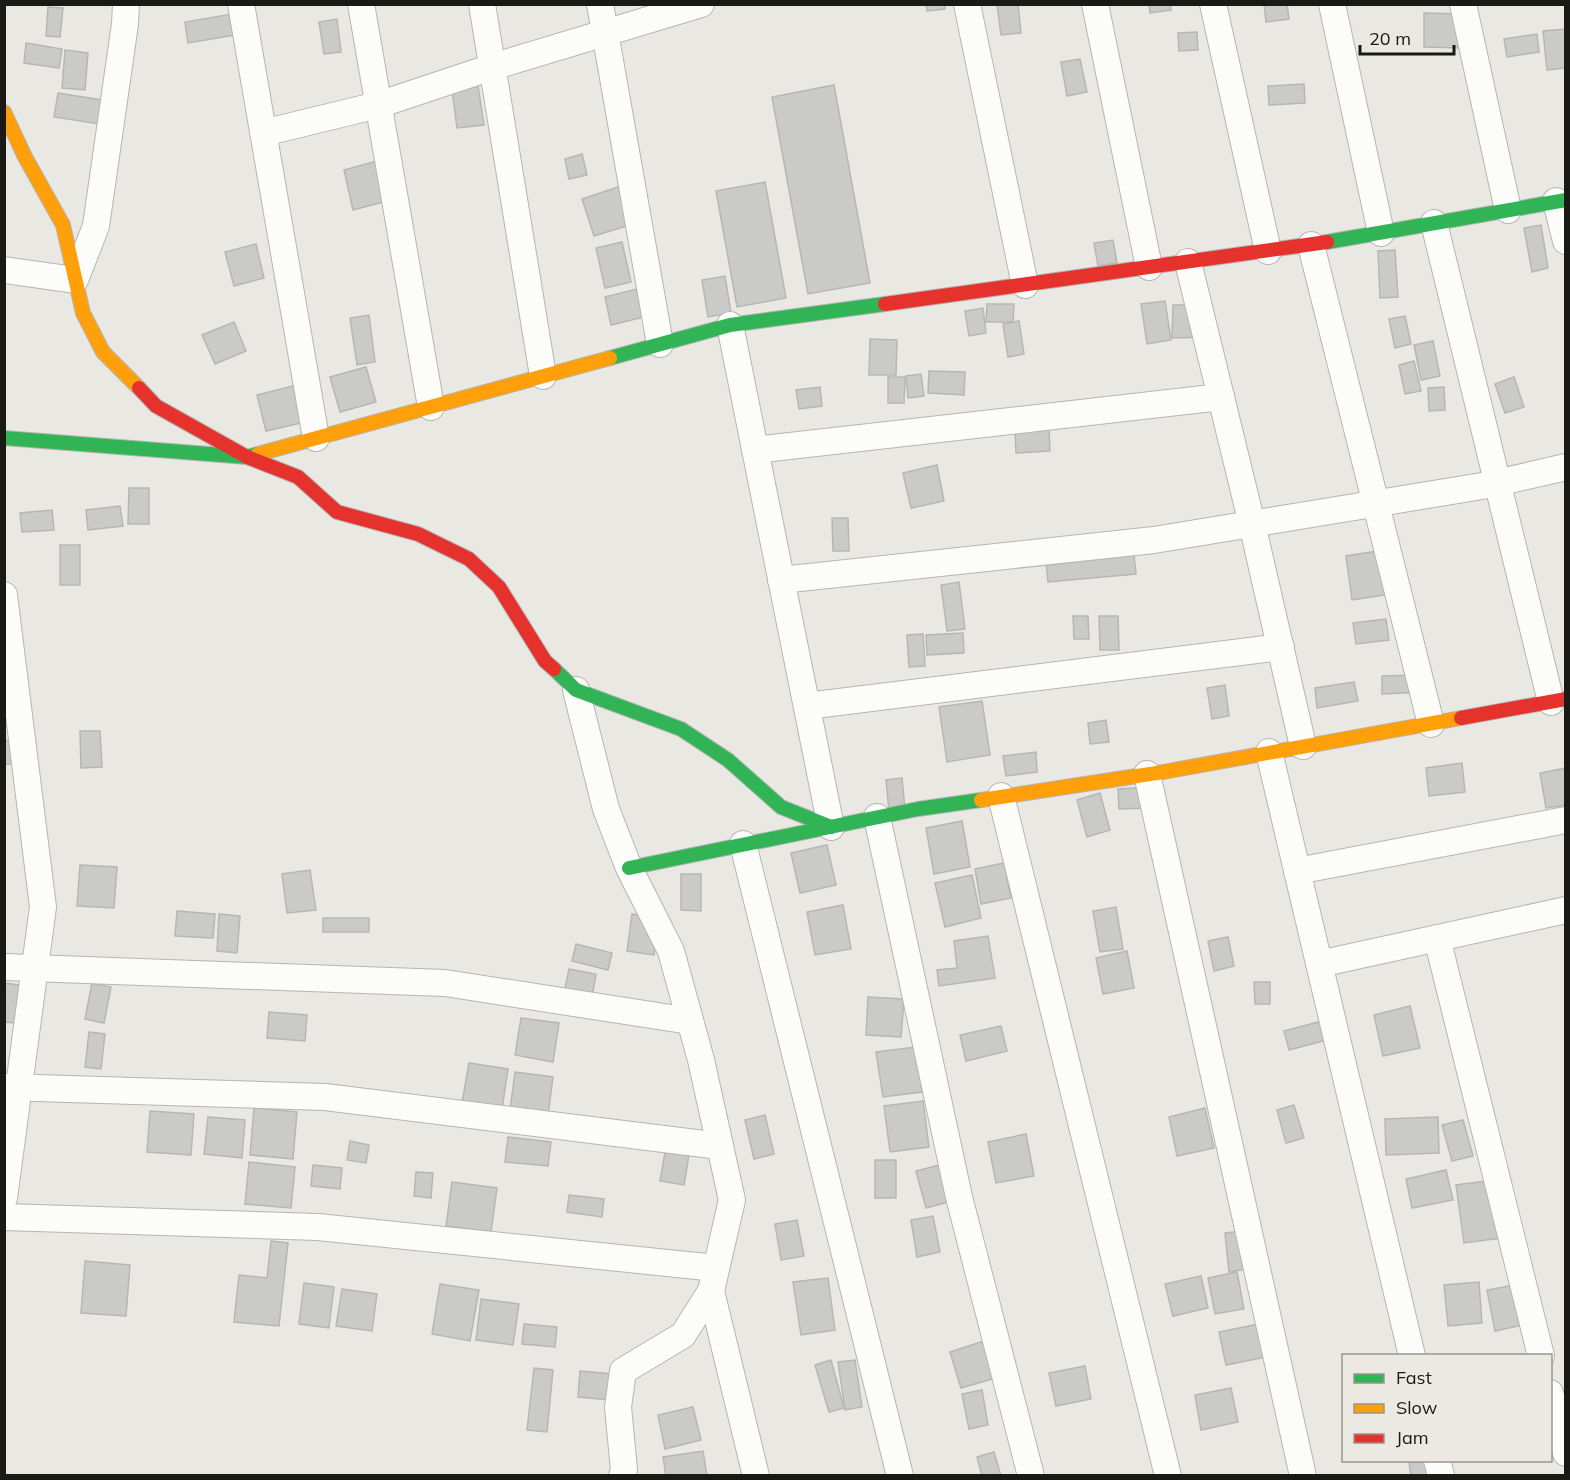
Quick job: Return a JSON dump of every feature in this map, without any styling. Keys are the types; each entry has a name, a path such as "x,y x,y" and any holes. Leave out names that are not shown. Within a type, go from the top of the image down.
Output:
{"street":[{"path":"75,280 96,226 126,4"},
{"path":"241,4 316,438"},
{"path":"361,4 431,407"},
{"path":"482,4 543,376"},
{"path":"600,4 660,344"},
{"path":"263,134 378,105 492,67 701,4"},
{"path":"967,4 1025,285"},
{"path":"1095,4 1149,267"},
{"path":"1213,4 1268,251"},
{"path":"1332,4 1382,233"},
{"path":"1462,4 1508,210"},
{"path":"4,112 25,157 63,225 83,314 103,352 156,406 247,457 298,477 338,512 418,534 469,559 499,587 545,661 576,690 681,729 728,760 781,807 831,827"},
{"path":"4,438 247,457 729,325 1311,245 1561,201 1566,241"},
{"path":"629,868 877,817 1147,774 1558,701 1498,483 1434,223"},
{"path":"1311,245 1431,724"},
{"path":"1188,262 1303,746"},
{"path":"4,270 75,280"},
{"path":"729,325 831,827"},
{"path":"755,450 1221,397"},
{"path":"781,579 1154,540 1498,483 1566,467"},
{"path":"4,595 43,907 35,968 12,1087 4,1198"},
{"path":"807,706 1281,647"},
{"path":"576,690 606,809 629,868 671,951 732,1200 713,1279 683,1335 623,1371 618,1407 624,1470 622,1476"},
{"path":"1269,752 1412,1354"},
{"path":"1147,774 1303,1476"},
{"path":"1001,796 1168,1476"},
{"path":"877,817 959,1197 1031,1476"},
{"path":"1297,871 1566,820"},
{"path":"743,844 900,1476"},
{"path":"1319,964 1566,910"},
{"path":"1437,938 1541,1354"},
{"path":"4,967 445,983 690,1021"},
{"path":"12,1087 325,1097 720,1146"},
{"path":"4,1217 318,1227 713,1279"},
{"path":"713,1279 756,1476"},
{"path":"621,1388 642,1476"},
{"path":"1552,1397 1566,1453"}],"building":[{"path":"926,4 945,4 945,9 927,11"},
{"path":"997,4 1018,4 1021,33 1001,35"},
{"path":"1149,4 1170,4 1171,10 1150,13"},
{"path":"1264,4 1287,4 1289,19 1266,22"},
{"path":"48,7 63,8 60,37 46,36"},
{"path":"244,12 248,33 188,43 185,22"},
{"path":"1424,13 1463,14 1462,48 1424,47"},
{"path":"337,19 341,52 324,54 319,22"},
{"path":"1566,29 1566,68 1547,70 1543,31"},
{"path":"1197,32 1198,50 1179,51 1178,33"},
{"path":"1537,34 1539,52 1507,57 1504,39"},
{"path":"26,43 62,49 59,68 24,63"},
{"path":"65,50 88,53 85,90 62,88"},
{"path":"1080,59 1087,92 1067,96 1061,62"},
{"path":"1304,84 1305,103 1269,105 1268,86"},
{"path":"834,85 870,283 808,294 772,97"},
{"path":"478,86 484,125 457,128 452,90"},
{"path":"58,93 102,100 99,124 54,117"},
{"path":"582,154 587,175 569,179 565,159"},
{"path":"377,161 387,201 353,210 344,170"},
{"path":"765,182 786,298 737,307 716,191"},
{"path":"630,183 642,221 594,236 582,199"},
{"path":"1541,225 1548,268 1532,272 1524,228"},
{"path":"1113,240 1117,263 1098,266 1094,243"},
{"path":"622,242 631,282 605,288 596,248"},
{"path":"256,244 264,278 234,286 225,252"},
{"path":"1395,250 1398,297 1380,298 1378,251"},
{"path":"725,276 731,313 708,317 702,280"},
{"path":"641,288 648,316 611,325 605,297"},
{"path":"1165,301 1171,340 1147,344 1141,304"},
{"path":"987,304 1014,304 1013,322 986,322"},
{"path":"1173,305 1211,305 1211,337 1172,338"},
{"path":"983,308 986,333 969,336 965,311"},
{"path":"369,315 375,362 357,365 350,318"},
{"path":"1405,316 1411,344 1395,348 1389,319"},
{"path":"1019,321 1024,354 1008,357 1003,324"},
{"path":"234,322 246,351 215,364 202,335"},
{"path":"870,339 897,340 896,375 869,375"},
{"path":"1433,341 1440,376 1421,380 1414,345"},
{"path":"1414,361 1421,391 1405,394 1399,365"},
{"path":"366,367 376,402 340,412 330,377"},
{"path":"929,371 965,372 964,395 928,393"},
{"path":"921,374 924,396 908,398 906,376"},
{"path":"888,377 905,377 904,403 888,403"},
{"path":"1514,377 1524,407 1505,413 1495,384"},
{"path":"305,383 314,420 266,431 257,395"},
{"path":"820,387 822,406 799,409 796,390"},
{"path":"1444,387 1445,410 1429,411 1428,388"},
{"path":"1049,430 1050,451 1016,453 1015,432"},
{"path":"937,465 944,501 911,508 903,473"},
{"path":"129,488 149,488 149,524 128,524"},
{"path":"120,506 123,526 88,530 86,510"},
{"path":"52,510 54,530 22,532 20,513"},
{"path":"832,518 848,518 849,551 833,551"},
{"path":"60,545 80,545 80,585 60,585"},
{"path":"1390,549 1397,593 1352,600 1346,556"},
{"path":"1134,555 1136,574 1048,582 1046,563"},
{"path":"959,582 965,629 947,631 941,585"},
{"path":"1073,616 1088,616 1089,639 1074,639"},
{"path":"1099,616 1118,616 1119,650 1100,650"},
{"path":"1386,619 1389,640 1356,644 1353,623"},
{"path":"963,633 964,653 927,655 926,635"},
{"path":"923,634 925,666 909,667 907,635"},
{"path":"1421,675 1422,692 1382,694 1382,676"},
{"path":"1354,682 1358,701 1317,708 1315,688"},
{"path":"1225,685 1229,716 1212,719 1207,688"},
{"path":"982,701 990,755 947,762 939,707"},
{"path":"1106,720 1109,742 1090,744 1088,723"},
{"path":"80,731 100,731 102,767 81,768"},
{"path":"4,740 13,741 12,764 4,764"},
{"path":"1036,752 1037,772 1006,776 1003,756"},
{"path":"1462,763 1465,792 1429,796 1426,768"},
{"path":"1566,768 1566,805 1546,808 1540,773"},
{"path":"902,778 905,809 889,811 886,780"},
{"path":"1148,787 1149,808 1119,809 1118,789"},
{"path":"1100,793 1110,830 1087,837 1077,800"},
{"path":"962,821 970,867 934,874 926,828"},
{"path":"827,845 836,885 800,893 791,853"},
{"path":"1004,863 1011,898 981,904 975,869"},
{"path":"80,865 117,867 114,908 77,906"},
{"path":"310,870 316,910 287,913 282,874"},
{"path":"681,874 701,874 701,911 681,910"},
{"path":"972,875 981,918 945,927 935,883"},
{"path":"843,905 851,949 815,955 807,912"},
{"path":"1116,907 1123,949 1100,952 1093,911"},
{"path":"177,911 215,914 213,938 175,936"},
{"path":"219,914 240,916 237,953 217,951"},
{"path":"632,914 659,919 654,955 627,951"},
{"path":"323,918 369,918 369,932 323,932"},
{"path":"988,936 995,978 939,986 937,970 957,968 954,941"},
{"path":"1228,937 1234,966 1214,971 1208,941"},
{"path":"576,944 612,953 608,970 572,961"},
{"path":"1127,951 1134,988 1103,994 1096,958"},
{"path":"569,969 596,974 592,998 564,993"},
{"path":"1254,982 1270,982 1270,1004 1255,1004"},
{"path":"4,983 19,985 16,1023 4,1022"},
{"path":"92,983 111,987 104,1023 85,1019"},
{"path":"868,997 904,999 901,1037 866,1035"},
{"path":"1410,1006 1420,1048 1383,1056 1374,1015"},
{"path":"269,1012 307,1015 305,1041 267,1038"},
{"path":"521,1018 559,1023 553,1062 515,1055"},
{"path":"1322,1021 1327,1040 1289,1050 1284,1031"},
{"path":"1001,1026 1007,1051 966,1061 960,1035"},
{"path":"89,1032 105,1034 101,1069 85,1067"},
{"path":"916,1047 922,1092 883,1097 876,1052"},
{"path":"469,1063 508,1069 502,1109 462,1103"},
{"path":"515,1072 553,1077 548,1115 510,1110"},
{"path":"923,1101 929,1147 890,1152 884,1106"},
{"path":"1294,1105 1304,1138 1286,1143 1277,1110"},
{"path":"254,1108 297,1112 293,1159 250,1155"},
{"path":"1205,1108 1214,1148 1177,1156 1169,1117"},
{"path":"150,1111 194,1114 191,1155 147,1152"},
{"path":"765,1115 774,1154 754,1159 745,1120"},
{"path":"208,1117 245,1120 242,1158 204,1154"},
{"path":"1438,1117 1439,1153 1386,1155 1385,1119"},
{"path":"1463,1120 1473,1156 1452,1161 1442,1125"},
{"path":"1026,1134 1034,1176 996,1183 988,1142"},
{"path":"508,1137 551,1142 548,1166 505,1162"},
{"path":"350,1141 369,1145 366,1163 347,1160"},
{"path":"665,1152 689,1155 684,1185 660,1181"},
{"path":"875,1160 896,1160 896,1198 875,1198"},
{"path":"249,1162 295,1167 291,1208 245,1204"},
{"path":"951,1162 960,1199 926,1208 916,1171"},
{"path":"313,1165 342,1168 340,1189 311,1186"},
{"path":"1446,1170 1453,1200 1412,1208 1406,1179"},
{"path":"416,1172 433,1173 431,1198 414,1196"},
{"path":"1501,1179 1509,1237 1464,1243 1456,1185"},
{"path":"452,1182 497,1188 491,1232 446,1226"},
{"path":"569,1195 604,1199 602,1217 567,1212"},
{"path":"933,1216 940,1252 917,1257 911,1220"},
{"path":"797,1220 804,1256 781,1260 775,1224"},
{"path":"1243,1231 1246,1269 1229,1272 1225,1233"},
{"path":"271,1241 288,1243 279,1326 234,1322 239,1275 267,1278"},
{"path":"85,1261 130,1265 126,1316 81,1313"},
{"path":"1237,1272 1244,1309 1215,1314 1208,1278"},
{"path":"1201,1276 1208,1308 1173,1316 1165,1284"},
{"path":"828,1278 835,1330 801,1335 793,1282"},
{"path":"1479,1282 1482,1323 1448,1326 1444,1285"},
{"path":"304,1283 334,1287 329,1328 299,1324"},
{"path":"1525,1283 1532,1323 1495,1331 1487,1290"},
{"path":"440,1284 479,1290 470,1341 432,1334"},
{"path":"342,1289 377,1294 372,1331 336,1326"},
{"path":"481,1299 519,1304 513,1345 476,1340"},
{"path":"524,1324 557,1327 555,1347 522,1344"},
{"path":"1259,1324 1266,1357 1226,1365 1219,1332"},
{"path":"984,1341 996,1378 961,1388 950,1352"},
{"path":"831,1360 844,1408 829,1412 815,1365"},
{"path":"855,1360 862,1407 845,1410 838,1362"},
{"path":"1085,1366 1091,1399 1056,1406 1049,1373"},
{"path":"534,1368 553,1370 547,1432 527,1430"},
{"path":"580,1371 613,1374 610,1400 578,1397"},
{"path":"1231,1388 1238,1422 1201,1430 1195,1395"},
{"path":"982,1390 988,1425 969,1429 962,1394"},
{"path":"693,1407 701,1440 665,1449 658,1415"},
{"path":"703,1451 707,1476 666,1476 663,1457"},
{"path":"994,1452 1001,1476 982,1476 977,1457"},
{"path":"1409,1462 1444,1462 1446,1476 1411,1476"}],"traffic: fast":[{"path":"1327,242 1566,200"},
{"path":"610,358 730,325 885,304"},
{"path":"4,438 247,457 258,454"},
{"path":"554,669 576,690 681,729 728,760 781,807 831,827"},
{"path":"629,868 918,809 981,800"}],"traffic: slow":[{"path":"4,112 25,157 63,225 83,313 103,352 139,388"},
{"path":"258,454 610,358"},
{"path":"981,800 1163,772 1461,718"}],"traffic: jam":[{"path":"885,304 1327,242"},
{"path":"139,388 156,406 247,457 298,477 337,512 418,534 469,559 499,587 545,661 554,669"},
{"path":"1461,718 1566,699"}]}
